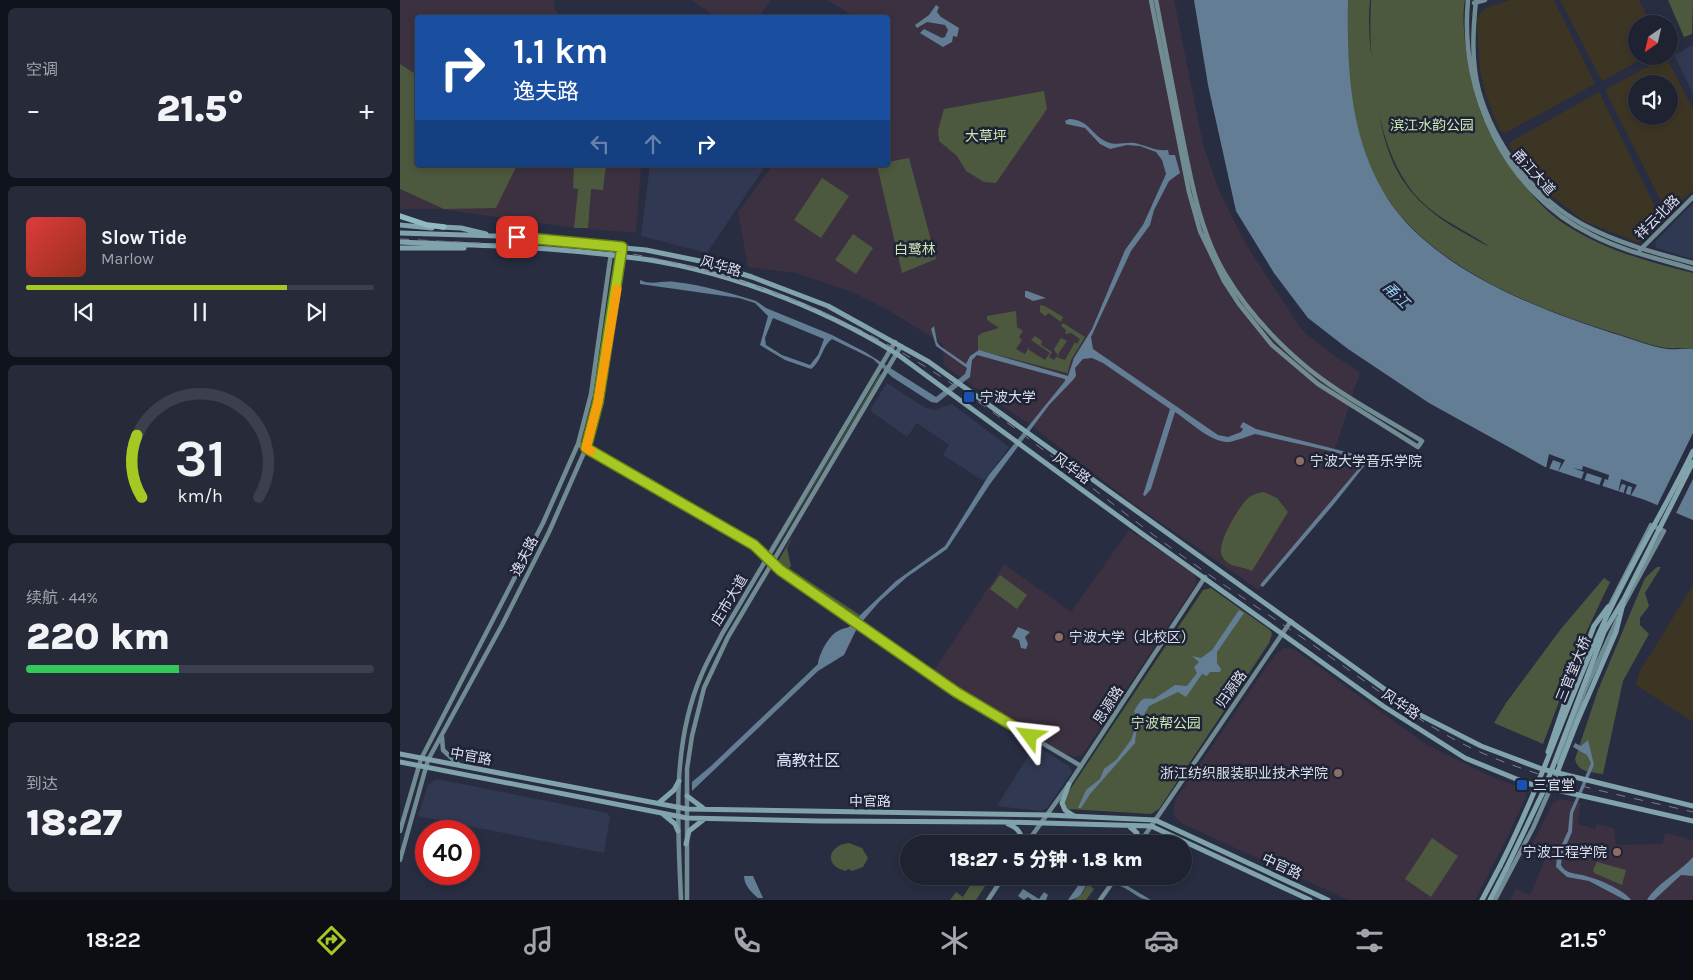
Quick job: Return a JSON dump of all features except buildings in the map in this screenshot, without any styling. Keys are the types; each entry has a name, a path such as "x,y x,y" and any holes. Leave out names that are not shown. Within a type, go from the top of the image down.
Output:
{"highway":[{"path":"400,215 427,226 444,227"}],"main road":[{"path":"1151,0 1189,192 1200,231 1224,281 1239,304 1272,345 1318,384 1418,447 1422,441 1336,388 1291,354 1266,330 1243,302 1224,273 1203,226 1194,192 1156,0"},
{"path":"1468,2 1485,0"},
{"name":"甬江大道","path":"1476,1 1472,30 1479,90 1504,147 1518,168 1554,205 1594,230 1641,248 1693,263"},
{"name":"甬江大道","path":"1468,2 1469,51 1477,97 1500,150 1520,176 1558,214 1590,235 1637,253 1693,269"},
{"name":"祥云北路","path":"1637,253 1693,197"},
{"path":"400,225 477,230 492,236"},
{"path":"400,233 492,236"},
{"name":"风华路","path":"492,236 622,247 700,261 752,277 828,306 929,362 1213,568 1291,621 1422,716 1481,746 1542,769 1693,806"},
{"name":"风华路","path":"400,242 493,246 621,256 695,270 748,286 802,306 896,356 1376,701 1440,744 1465,758 1536,785 1693,821"},
{"path":"400,248 493,246"},
{"name":"逸夫路","path":"400,831 421,759 542,523 578,444 591,394 612,246"},
{"name":"逸夫路","path":"400,860 428,760 536,559 586,448 598,402 622,247"},
{"name":"庄市大道","path":"681,900 677,816 679,781 684,736 700,676 722,634 890,352 894,342"},
{"name":"庄市大道","path":"687,900 686,844 689,752 704,688 728,637 901,346"},
{"path":"578,444 754,545 769,557 773,563 978,706 1081,766"},
{"name":"三官堂大桥","path":"1490,900 1535,795 1584,667 1616,596 1693,451"},
{"name":"三官堂大桥","path":"1482,900 1503,868 1544,790 1604,632 1624,599 1693,462"},
{"path":"1536,785 1591,645 1614,594 1651,525 1664,531 1621,610 1585,690 1557,772"},
{"name":"思源路","path":"1032,835 1069,784 1205,577"},
{"path":"1542,769 1594,626 1616,596"},
{"path":"1495,900 1533,828 1551,788 1616,632 1624,599"},
{"name":"归源路","path":"1144,835 1291,621"},
{"path":"442,734 443,750 451,760 461,766"},
{"name":"中官路","path":"400,754 660,802 687,809 1048,815 1155,820 1326,900"},
{"name":"中官路","path":"400,762 687,818 1151,826 1310,900"},
{"path":"660,802 674,790 679,781"},
{"path":"1069,784 1062,803 1065,810 1074,816"},
{"path":"687,796 705,810"},
{"path":"661,813 675,824 678,831"},
{"path":"686,844 689,831 693,826 707,819"},
{"path":"1003,822 1017,829 1021,835"},
{"path":"1130,827 1137,835"},
{"path":"988,900 998,885"},
{"path":"1100,900 1111,885"},
{"path":"1299,895 1305,900"}],"shaded area":[{"path":"400,0 554,0 555,10 561,15 415,15 415,167 641,167 636,233 567,227 438,209 400,209"},
{"path":"692,0 771,0 760,15 713,15"},
{"name":"宁波大学","path":"827,0 1174,0 1203,144 1219,191 1247,246 1302,330 1333,355 1360,372 1334,452 1354,458 1362,464 1358,472 1259,590 1135,505 1032,426 944,366 943,344 888,310 852,292 796,273 748,267 738,212 772,167 890,167 890,15 852,15"},
{"path":"1510,0 1554,0 1595,84 1505,133 1499,129 1486,95 1480,70 1477,20 1480,13 1486,8"},
{"path":"1560,0 1639,0 1646,15 1628,15 1628,65 1631,65 1602,81"},
{"path":"1693,45 1693,94 1678,63 1678,53"},
{"path":"1651,65 1670,65 1675,75 1633,75"},
{"path":"1628,78 1628,125 1678,125 1678,80 1693,109 1693,190 1668,215 1605,90"},
{"path":"1599,92 1662,221 1639,243 1584,221 1541,188 1523,167 1509,145 1512,141"},
{"path":"650,167 765,167 707,253 641,236"},
{"path":"1693,203 1693,259 1656,248 1655,242"},
{"path":"887,383 924,407 934,410 952,404 1009,447 985,480 980,479 943,455 949,445 917,423 907,437 872,412 871,408"},
{"name":"宁波大学（北校区）","path":"1129,530 1194,573 1197,583 1082,755 1075,757 1066,754 984,707 933,672 1004,564 1071,612"},
{"path":"1693,585 1693,722 1636,685 1640,671"},
{"name":"浙江纺织服装职业技术学院","path":"1284,648 1294,649 1427,745 1494,778 1525,789 1526,797 1475,900 1348,900 1181,823 1173,814 1175,800 1275,655"},
{"path":"1035,745 1069,766 1072,772 1047,808 1041,811 997,806"},
{"path":"437,779 607,813 610,817 604,853 480,828 480,820 438,820 418,816 428,785"},
{"name":"宁波工程学院","path":"1559,799 1581,803 1578,824 1595,829 1596,824 1614,828 1616,845 1663,844 1665,833 1693,840 1693,900 1510,900 1516,889 1530,895 1547,855 1535,849 1532,844 1553,803"}],"green space":[{"name":"滨江水韵公园","path":"1348,0 1370,0 1369,30 1372,64 1371,0 1465,0 1463,18 1469,69 1483,119 1498,149 1525,187 1542,206 1569,227 1598,243 1614,249 1645,260 1693,273 1693,349 1666,348 1652,345 1581,322 1514,295 1482,279 1451,260 1423,238 1398,213 1379,185 1369,164 1355,118 1347,47","holes":["1379,111 1384,134 1393,159 1406,182 1421,201 1437,214 1490,247 1435,215 1418,199 1405,183 1395,166 1387,147 1382,127"]},
{"path":"1668,0 1693,0 1692,34 1684,37 1678,23 1678,15 1674,15"},
{"path":"400,64 415,74 415,167 516,167 496,208 444,209 400,189"},
{"name":"大草坪","path":"1044,91 1047,109 996,183 984,182 966,171 957,156 939,141 938,130 944,109"},
{"name":"白鹭林","path":"909,158 936,259 902,273 877,167 890,167 890,162"},
{"path":"574,167 606,167 603,190 591,189 588,228 574,228 578,189 573,188"},
{"path":"822,178 849,196 821,238 794,220"},
{"path":"853,234 873,248 856,274 835,260"},
{"path":"1040,305 1063,317 1061,322 1049,313 1045,316 1040,312"},
{"path":"1016,311 1017,327 1023,331 1019,337 1022,340 1016,349 1025,354 1029,347 1029,350 1045,360 1050,353 1031,340 1035,336 1042,341 1041,345 1052,352 1049,357 1054,360 1056,357 1065,360 1075,342 1077,344 1080,339 1071,333 1065,334 1066,330 1061,326 1063,323 1085,337 1071,360 1067,375 1067,373 978,350 978,336 999,328 987,320 987,316"},
{"path":"1061,338 1067,341 1058,354 1059,358 1054,349"},
{"path":"881,375 772,555 772,554"},
{"path":"1264,492 1277,498 1288,512 1252,571 1228,563 1222,556 1222,543 1242,504 1252,496"},
{"path":"794,534 787,548 791,566 789,568 860,615 856,619 777,563"},
{"path":"1657,567 1661,567 1645,593 1649,606 1640,618 1640,625 1649,634 1623,681 1603,774 1586,771 1579,767 1575,759 1598,690 1645,578"},
{"path":"1000,575 1027,595 1017,609 990,589"},
{"path":"1604,578 1610,582 1582,641 1543,744 1494,723 1506,703 1560,630"},
{"name":"宁波帮公园","path":"1211,588 1270,630 1272,634 1269,643 1159,809 1151,814 1068,809 1064,805 1065,797 1203,590"},
{"path":"1432,838 1458,856 1431,897 1405,879"},
{"path":"849,843 862,848 868,858 863,867 846,871 834,865 831,856 836,848"},
{"path":"1597,862 1626,870 1622,885 1594,873 1593,870"},
{"path":"970,885 985,886 976,900 950,900 956,892 963,897"},
{"path":"1086,885 1094,889 1086,900 1074,900 1083,893"}],"water":[{"name":"甬江","path":"1194,0 1348,0 1349,71 1361,140 1379,184 1397,212 1421,237 1449,259 1480,279 1513,296 1547,310 1653,346 1670,349 1693,349 1693,520 1645,500 1545,467 1429,403 1348,349 1308,318 1274,273 1236,211 1208,85"},
{"path":"936,5 939,7 937,12 941,17 959,28 957,37 953,36 952,42 943,47 920,33 924,29 942,38 945,37 948,30 945,25 927,22 917,28 915,25 929,15"},
{"path":"1069,119 1081,122 1101,139 1110,143 1134,143 1155,149 1168,150 1169,155 1175,155 1180,173 1169,181 1154,210 1150,225 1131,251 1091,337 1093,349 1218,435 1228,437 1241,432 1243,429 1240,427 1243,422 1256,429 1358,455 1365,459 1365,465 1263,587 1260,585 1360,467 1360,461 1335,452 1255,434 1229,442 1222,441 1200,431 1175,412 1151,489 1145,496 1143,495 1170,409 1103,363 1092,358 1083,359 1075,368 1076,376 1049,405 990,484 947,549 907,577 880,601 860,624 855,620 896,581 945,546 989,475 1065,379 977,355 972,360 970,377 937,403 931,402 892,377 873,359 832,339 818,362 811,369 785,360 760,345 768,316 755,303 739,298 640,284 640,280 649,283 670,282 695,285 756,301 766,308 832,335 865,352 936,397 965,374 967,368 936,346 931,329 934,326 937,342 940,346 966,364 970,356 979,350 1068,376 1074,358 1092,329 1125,250 1143,225 1166,174 1162,160 1156,152 1140,146 1127,145 1110,149 1100,144 1085,128 1066,124 1065,121","holes":["773,318 824,339 818,355 810,365 782,355 766,345 765,338"]},
{"path":"1025,291 1046,298 1033,301 1025,297"},
{"path":"1239,610 1244,613 1217,652 1217,663 1221,669 1220,672 1210,672 1207,676 1202,674 1186,697 1178,692 1149,706 1145,713 1143,725 1136,733 1135,743 1090,794 1081,808 1078,808 1086,790 1100,779 1104,769 1116,760 1131,740 1138,720 1134,711 1141,701 1144,699 1154,699 1175,685 1187,686 1197,673 1194,667 1199,662 1192,656 1201,658 1212,650"},
{"path":"854,623 858,626 844,655 818,671 692,791 692,782 818,664 822,650 828,640 836,632"},
{"path":"1018,627 1030,632 1025,637 1028,644 1026,649 1021,648 1019,640 1012,637"},
{"path":"1588,740 1594,765 1573,813 1572,832 1562,855 1561,865 1566,871 1594,878 1612,886 1631,900 1625,900 1589,881 1567,877 1556,867 1557,855 1568,831 1570,812 1591,763 1587,755 1573,747 1575,743 1581,746"},
{"path":"1693,857 1693,876 1681,875 1654,900 1647,900 1656,889"},
{"path":"744,876 753,876 763,898 758,898 750,891"},
{"path":"1078,885 1085,885 1078,897 1068,900"},
{"path":"1116,885 1126,885 1151,900 1146,900"},
{"path":"1023,889 1039,899 1044,892 1048,895 1046,900 1032,900 1028,897 1024,900 1018,896"}],"pier":[{"path":"1693,433 1693,479 1675,515 1656,508"},
{"path":"1549,454 1565,460 1558,472 1561,463 1553,460 1549,469 1546,468"},
{"path":"1583,466 1609,475 1608,480 1605,479 1602,487 1599,486 1602,478 1587,473 1584,481 1581,480 1584,472 1573,468 1582,470"},
{"path":"1621,479 1637,485 1630,497 1632,487 1628,486 1625,496 1623,495 1626,485 1622,484 1618,493"}],"railway":[{"path":"400,239 609,250 649,257 688,266 765,289 840,320 876,338 942,377 1032,441 1191,562 1392,701 1443,733 1489,756 1517,767 1604,792 1693,812"}],"slow traffic":[{"path":"591,451 586,448 598,402 617,289"}],"place":[{"name":"宁波大学","path":"969,397"},
{"name":"宁波大学音乐学院","path":"1300,461"},
{"name":"宁波大学（北校区）","path":"1059,637"},
{"name":"浙江纺织服装职业技术学院","path":"1338,773"},
{"name":"三官堂","path":"1522,785"},
{"name":"宁波工程学院","path":"1617,852"}],"district":[{"name":"高教社区","path":"808,760"}],"route":[{"path":"517,237 622,247 598,402 586,448 754,545 769,557 780,570 956,692 1030,736"}]}
